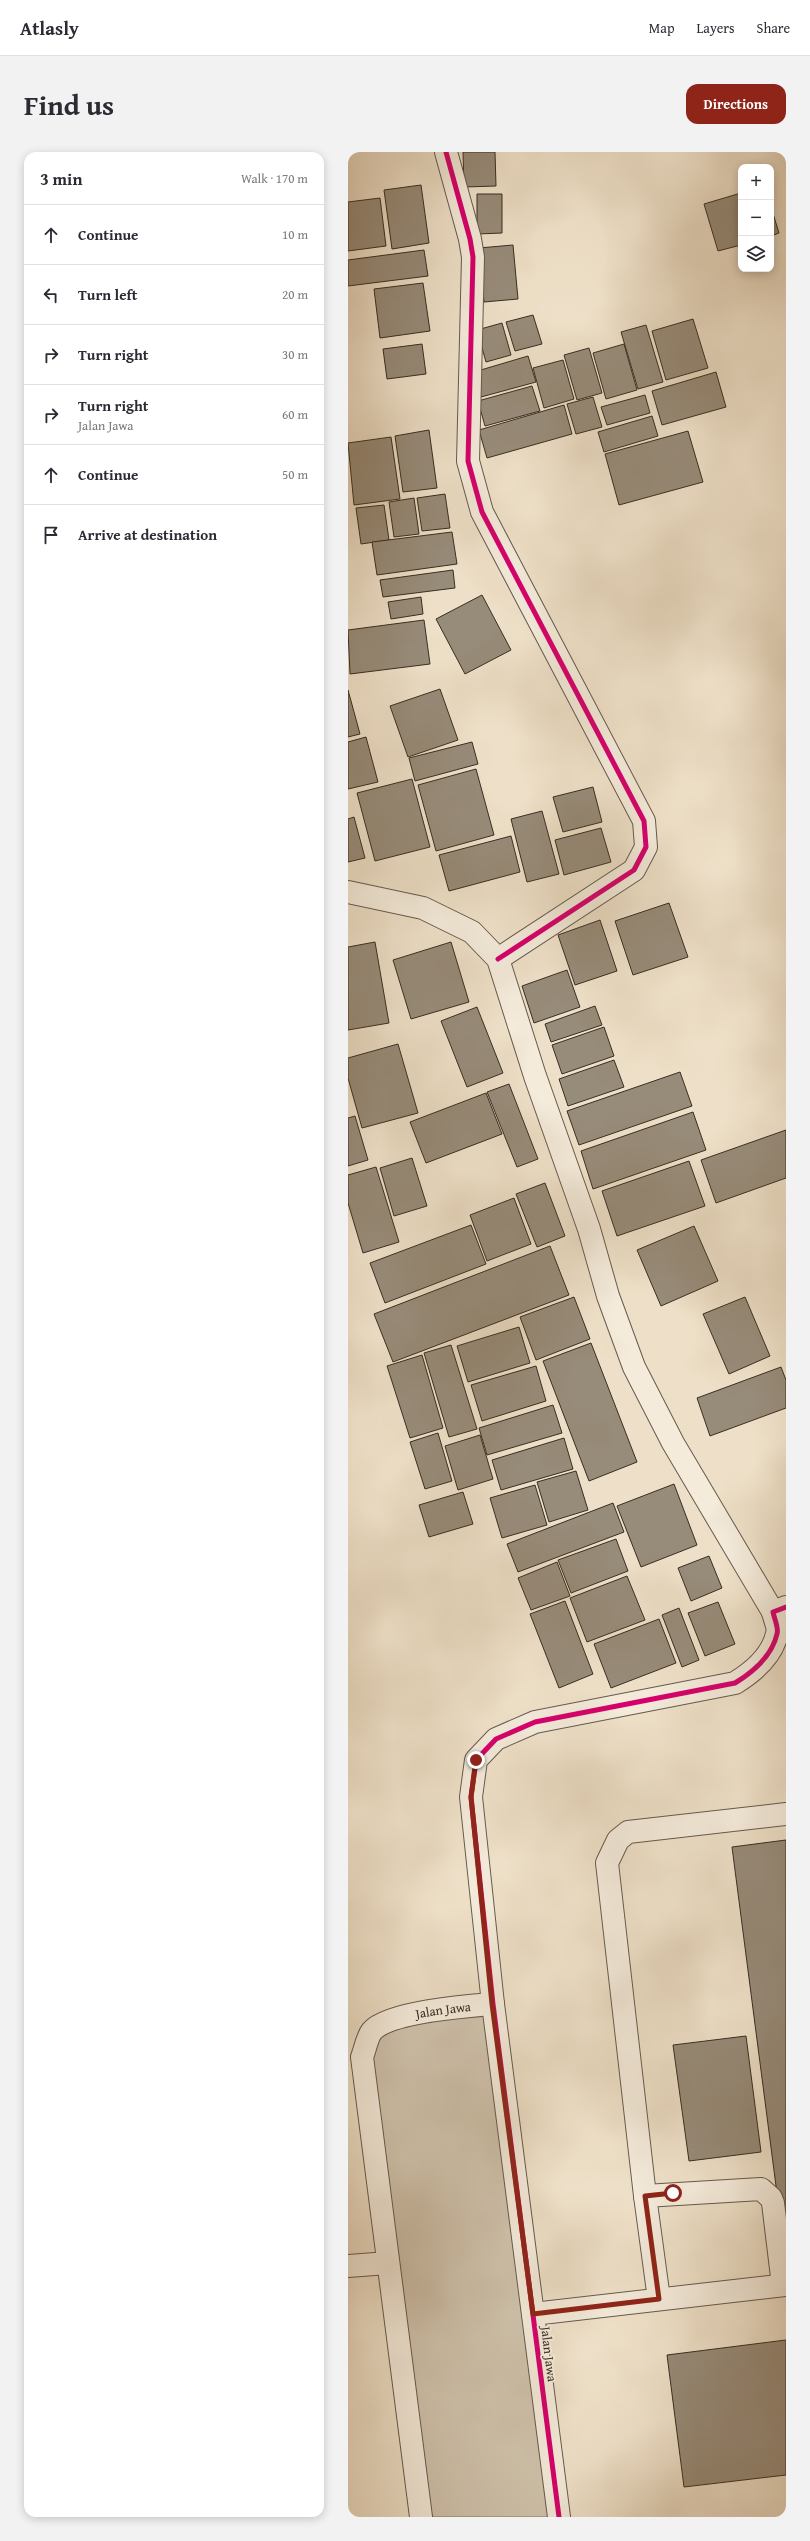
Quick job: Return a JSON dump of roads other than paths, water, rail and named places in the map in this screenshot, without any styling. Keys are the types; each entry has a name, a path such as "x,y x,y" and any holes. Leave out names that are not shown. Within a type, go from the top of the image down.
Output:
{"street":[{"path":"446,152 470,239 473,257 468,461 482,512 644,821 646,847 634,870 498,959"},
{"path":"348,892 424,908 472,932 498,959 535,1076 589,1229 608,1296 634,1367 673,1443 780,1609 778,1633 766,1656 753,1672 735,1682 535,1722 496,1739 476,1760 471,1797 492,2004"},
{"path":"659,2299 645,2196 607,1863 618,1840 628,1832 786,1814"},
{"name":"Jalan Jawa","path":"421,2517 362,2057 373,2031 397,2018 442,2009 492,2004 559,2517"},
{"path":"533,2314 785,2285 773,2204 771,2198 761,2189 645,2196"},
{"path":"348,2266 388,2263"}]}
